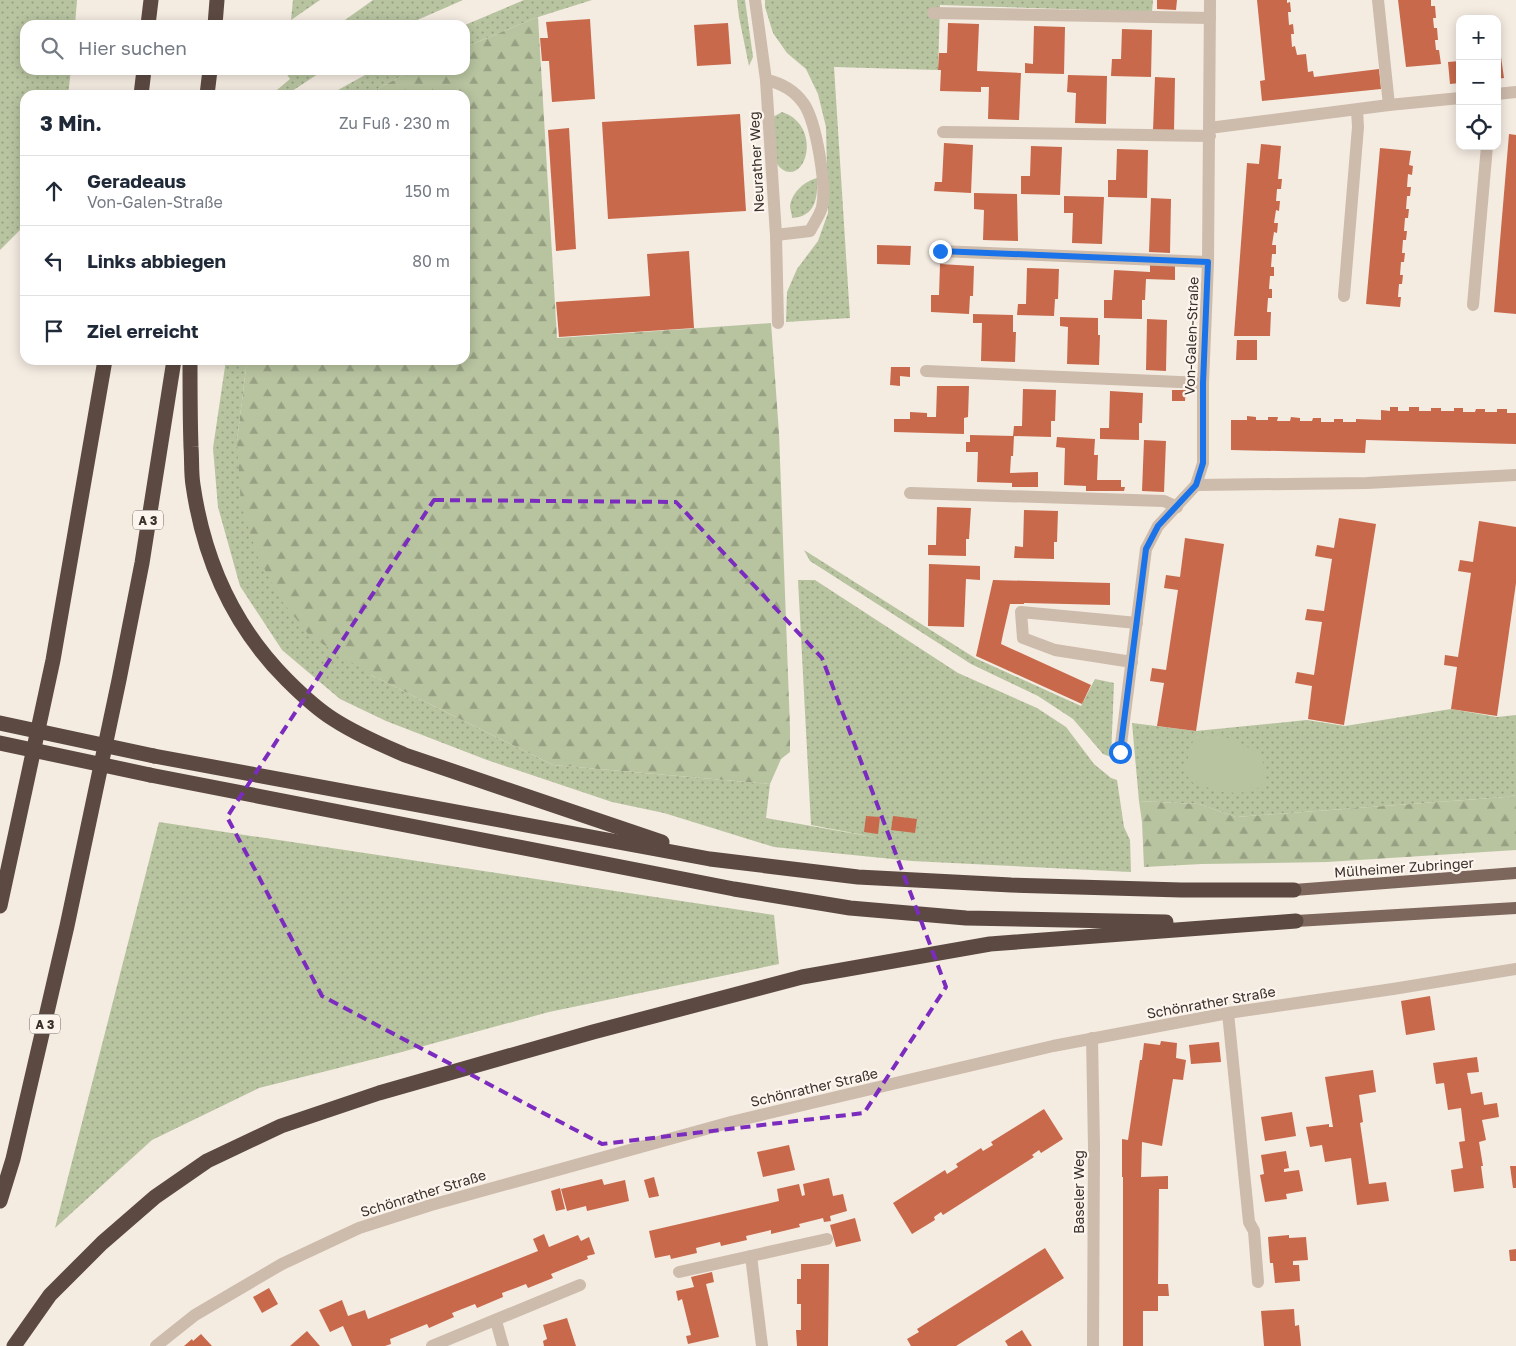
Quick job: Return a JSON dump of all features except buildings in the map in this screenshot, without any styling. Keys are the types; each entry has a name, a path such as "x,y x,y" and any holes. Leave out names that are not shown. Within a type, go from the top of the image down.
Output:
{"highway":[{"path":"149,20 151,0"},
{"path":"215,20 217,0"},
{"path":"142,90 143,75"},
{"path":"208,90 209,75"},
{"path":"0,906 53,660 103,365"},
{"name":"A 3","path":"0,1202 13,1159 67,926 119,680 142,564 173,365"},
{"path":"190,365 192,484 209,559 225,596 246,632 271,664 300,693 339,722 367,739 405,755 710,859"},
{"path":"0,723 154,756 710,859 858,877 1180,890 1294,890"},
{"path":"0,743 150,775 734,889 850,908 966,918 1165,922 1289,922"},
{"path":"14,1346 50,1295 102,1242 162,1192 207,1161 281,1126 380,1093 593,1032 802,977 990,944 1289,922"}],"main road":[{"name":"Mülheimer Zubringer","path":"1294,890 1516,873"},
{"path":"1289,922 1516,908"}],"street":[{"name":"Neurather Weg","path":"754,0 766,80 776,235 778,323"},
{"name":"Von-Galen-Straße","path":"1120,752 1146,549 1158,526 1196,485 1203,463 1203,383 1208,262 1210,0"},
{"path":"1378,0 1389,105"},
{"path":"933,13 1210,18"},
{"path":"766,80 777,82 787,87 804,104 816,134 822,183 822,207 810,231 776,235"},
{"path":"1501,94 1516,92"},
{"path":"943,132 1209,132 1389,105 1456,98"},
{"path":"1344,296 1358,128 1357,110"},
{"path":"1473,305 1487,150"},
{"path":"940,251 1208,262"},
{"path":"926,371 1203,383"},
{"path":"1196,485 1367,483 1516,475"},
{"path":"910,493 1164,501 1177,507"},
{"path":"1132,662 1055,650 1023,638 1021,612 1137,623"},
{"name":"Schönrather Straße","path":"156,1346 195,1315 282,1264 359,1228 431,1205 731,1122 1092,1038 1228,1012 1393,989 1516,969"},
{"path":"1228,1012 1249,1222 1254,1231 1258,1282"},
{"name":"Baseler Weg","path":"1092,1038 1094,1146 1093,1346"},
{"path":"679,1272 827,1239"},
{"path":"751,1256 762,1346"},
{"path":"432,1346 580,1285"},
{"path":"496,1321 503,1346"}],"highlighted area":[{"path":"434,500 676,502 822,658 946,987 864,1113 602,1144 322,996 227,817"}],"green space":[{"path":"0,0 77,0 75,20 20,20 20,75 70,75 69,90 20,90 20,230 0,250"},
{"path":"293,0 320,0 291,20"},
{"path":"373,0 463,0 417,20 345,20"},
{"path":"524,0 592,0 538,17 470,45 470,23"},
{"path":"737,0 745,0 753,57 749,66 739,17"},
{"path":"765,0 1153,0 1152,12 940,5 938,70 834,67 850,318 786,322 787,292 797,269 818,241 828,213 826,127 818,94 806,69 787,53 773,33 765,7"},
{"path":"538,17 557,338 771,323 779,433 790,752 781,759 770,784 553,765 371,675 309,635 281,600 258,557 241,505 237,441 246,365 470,365 470,90 375,90 404,75 470,75 470,45"},
{"path":"287,75 316,75 294,90 277,90 290,79"},
{"path":"365,75 404,75 375,90 338,90"},
{"path":"782,112 794,118 802,128 806,138 807,149 805,159 800,167 793,172 785,171 775,160 773,117"},
{"path":"817,178 816,198 811,210 800,217 792,218 790,206 793,196 804,184"},
{"path":"225,365 246,365 237,441 371,675 553,765 770,784 766,818 879,838 811,825 798,580 815,580 958,673 1037,708 1066,727 1094,764 1111,778 1117,780 1124,827 1130,840 1131,872 912,861 774,847 664,813 612,802 487,760 386,721 340,699 282,650 240,586 218,507 213,448"},
{"path":"804,550 975,658 1081,706 1095,679 1114,683 1111,757 1103,754 1073,719 1038,696 971,664 810,561"},
{"path":"1451,709 1497,717 1516,715 1516,795 1236,817 1199,804 1139,801 1132,723 1196,731 1307,720 1345,726"},
{"path":"1195,734 1225,737 1262,754 1265,784 1253,791 1238,793 1222,792 1193,783 1184,772"},
{"path":"1516,795 1516,850 1327,862 1144,867 1139,801 1199,804 1236,817"},
{"path":"159,822 774,915 779,964 549,1012 259,1088 152,1140 55,1228"}],"route":[{"path":"940,251 1208,262 1203,383 1203,463 1196,485 1158,526 1146,549 1120,752"}]}
